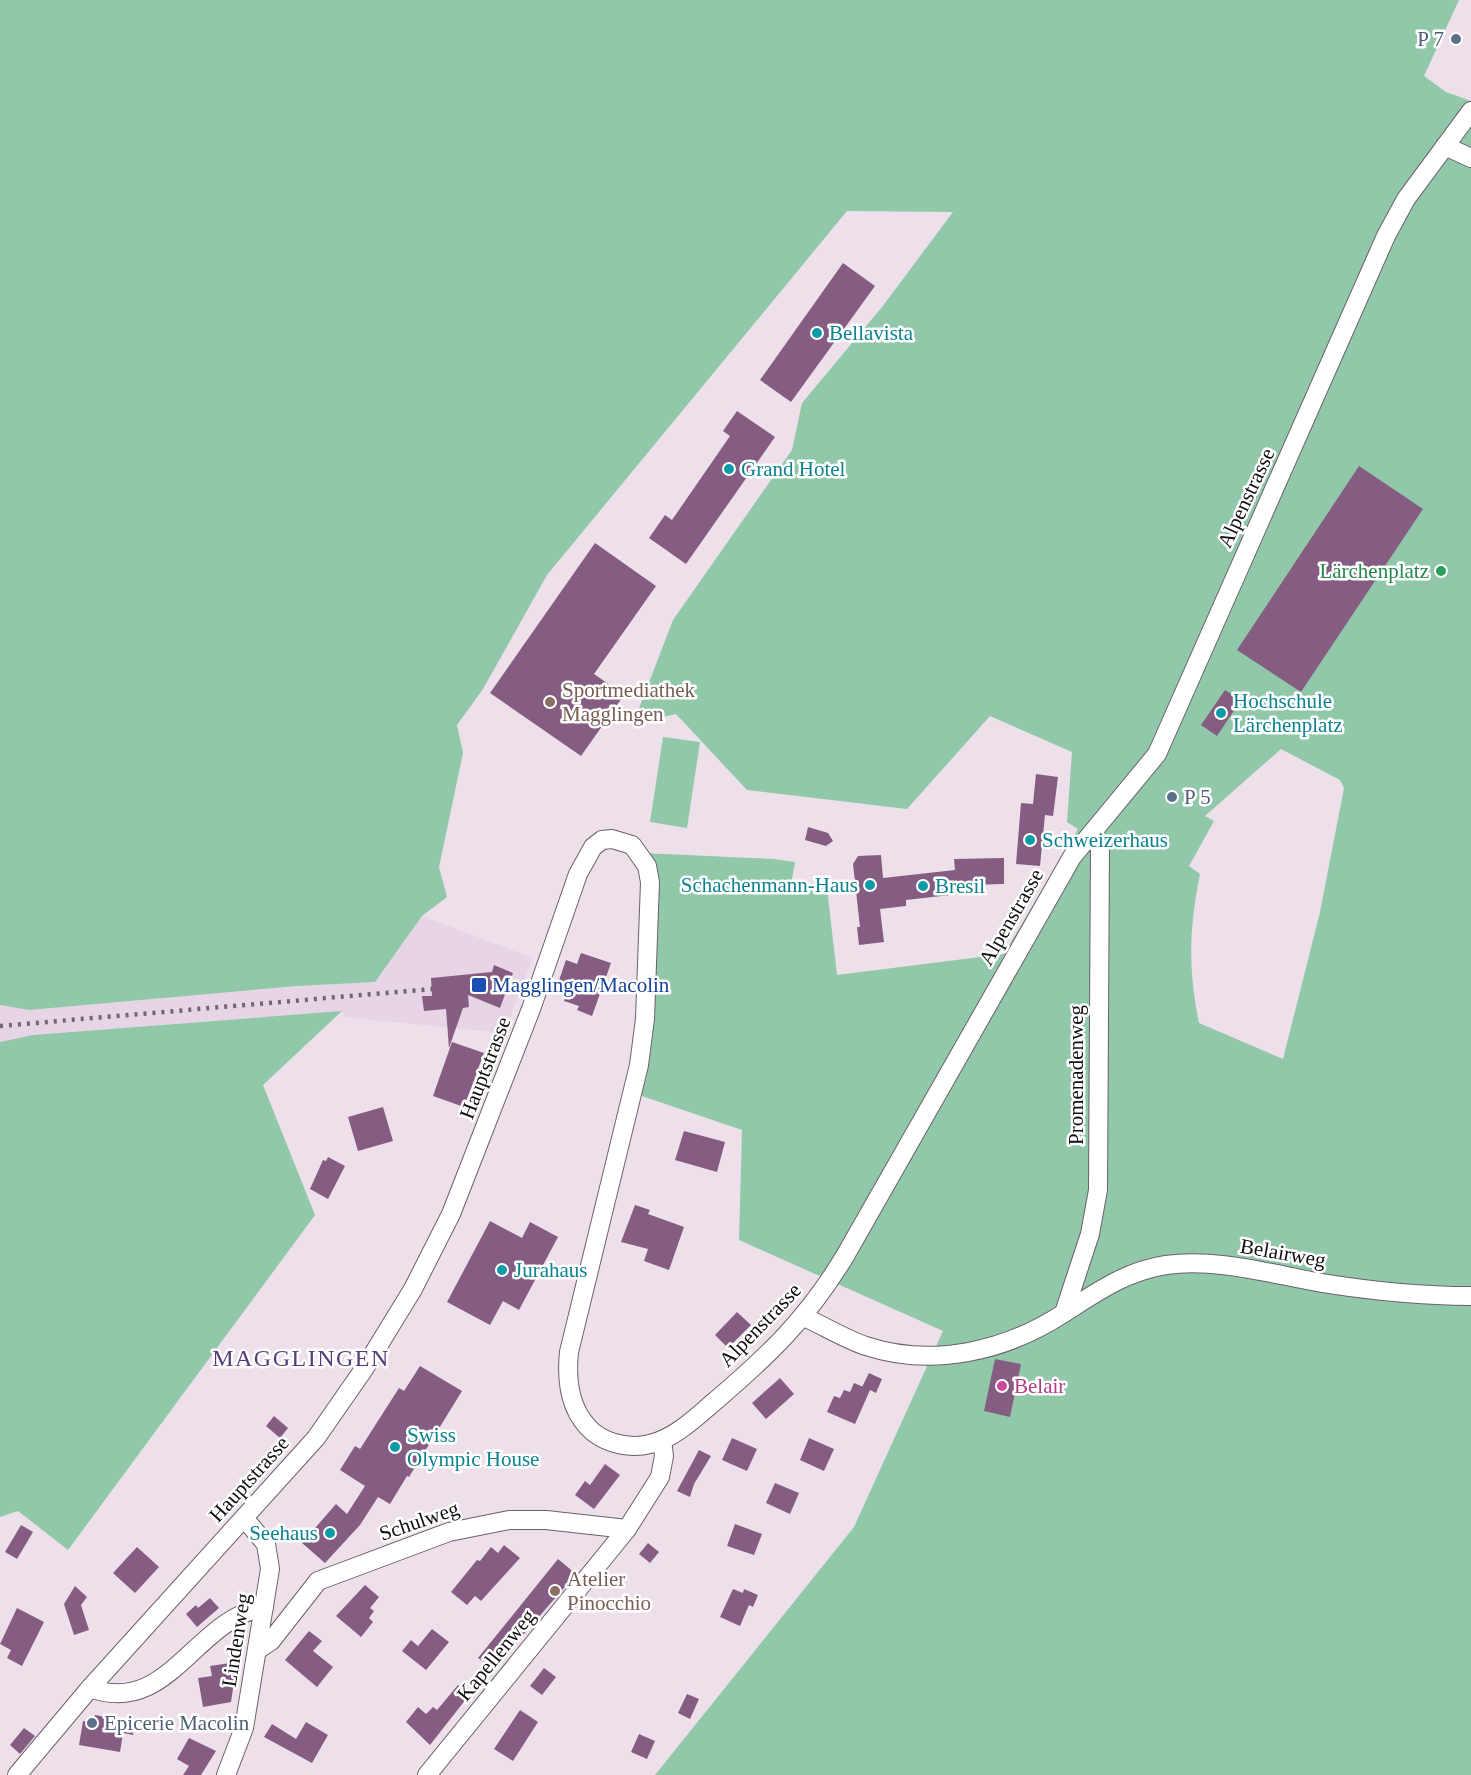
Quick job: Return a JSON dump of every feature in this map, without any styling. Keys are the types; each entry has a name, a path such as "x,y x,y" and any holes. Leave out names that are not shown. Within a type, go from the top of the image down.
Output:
{"street":[{"name":"Alpenstrasse","path":"662,1440 693,1419 762,1361 804,1317 845,1257 1072,857 1157,754 1386,236 1406,199 1471,111"},
{"path":"1445,146 1471,158"},
{"name":"Promenadenweg","path":"1064,1313 1090,1234 1098,1190 1100,846 1089,837"},
{"name":"Hauptstrasse","path":"17,1775 90,1688 334,1415 413,1289 451,1214 477,1151 578,874 593,847 602,840 612,839 632,844 641,853 647,866 650,882 645,1019 633,1093 569,1352 569,1385 578,1413 591,1430 603,1438 621,1444 640,1446 662,1440"},
{"name":"Belairweg","path":"804,1317 864,1345 926,1356 958,1355 981,1350 1034,1330 1064,1313 1092,1293 1127,1275 1165,1265 1207,1263 1347,1287 1428,1296 1471,1296"},
{"path":"1075,1280 1092,1293"},
{"name":"Kapellenweg","path":"427,1775 627,1529 660,1477 664,1456 662,1440"},
{"name":"Lindenweg","path":"226,1775 244,1728 259,1649 270,1569 269,1554 261,1535 244,1518"},
{"name":"Schulweg","path":"259,1649 271,1641 318,1581 449,1532 509,1520 546,1520 627,1529"},
{"path":"90,1688 109,1695 129,1695 152,1686 229,1620 246,1611 264,1607"}],"shaded area":[{"path":"422,916 533,958 504,1033 343,1017 342,1011 33,1035 0,1042 0,1005 29,1010 297,986 375,982"}],"green space":[{"path":"0,0 1459,0 1424,76 1446,92 1471,101 1471,1775 655,1775 854,1527 943,1331 739,1240 742,1130 633,1093 645,1019 641,853 795,862 790,890 827,888 837,975 1004,954 1078,829 1067,822 1072,752 990,716 907,809 747,790 676,714 633,724 673,620 792,450 802,403 882,307 953,212 847,211 547,575 483,689 457,725 463,753 439,867 447,897 422,916 375,982 297,986 29,1010 0,1005","holes":["1281,749 1340,780 1344,788 1320,912 1283,1059 1199,1023 1195,1003 1191,948 1200,874 1189,866 1214,821 1205,816"]},
{"path":"663,737 700,742 687,828 650,822"},
{"path":"342,1011 263,1085 315,1215 68,1550 18,1511 0,1517 0,1042 33,1035"}],"building":[{"name":"Bellavista","path":"843,263 875,286 791,402 760,380"},
{"name":"Grand Hotel","path":"737,411 775,437 686,564 649,538 665,515 672,520 730,436 723,431"},
{"path":"1359,466 1423,509 1301,692 1237,650"},
{"path":"595,543 656,586 594,674 624,695 581,756 490,693"},
{"name":"Hochschule Lärchenplatz","path":"1225,690 1241,700 1217,736 1201,725"},
{"name":"Schweizerhaus","path":"1036,774 1058,777 1053,816 1045,815 1040,866 1016,864 1021,803 1033,804"},
{"path":"808,827 828,833 833,841 826,846 805,840"},
{"path":"881,855 883,878 955,870 954,859 1004,858 1004,884 968,885 968,893 906,900 906,906 880,909 884,942 859,945 857,927 860,927 853,864 858,856"},
{"path":"581,953 611,963 592,1016 577,1010 579,1006 564,1001 568,989 557,986 566,960 577,964"},
{"path":"494,965 513,973 500,1008 468,995 469,1007 463,1008 449,1048 446,1009 424,1011 422,996 432,996 431,978 492,972"},
{"path":"452,1042 484,1053 464,1107 433,1096"},
{"path":"383,1107 393,1141 358,1151 348,1117"},
{"path":"684,1131 725,1142 717,1172 675,1160"},
{"path":"328,1157 345,1166 328,1199 310,1189 323,1160 326,1161"},
{"path":"635,1205 650,1210 648,1214 684,1227 669,1270 644,1261 648,1249 621,1242"},
{"name":"Jurahaus","path":"490,1221 522,1238 530,1222 558,1237 519,1310 503,1301 490,1325 447,1302"},
{"path":"737,1312 751,1325 728,1348 715,1335"},
{"name":"Belair","path":"995,1359 1021,1364 1010,1417 984,1411"},
{"name":"Swiss Olympic House","path":"420,1366 462,1391 390,1504 378,1497 360,1525 325,1563 302,1543 336,1504 347,1514 365,1486 340,1470 355,1446 360,1449 399,1388 404,1391"},
{"path":"869,1373 882,1379 876,1393 870,1390 855,1424 827,1412 834,1396 840,1398 844,1390 850,1392 854,1383 862,1386"},
{"path":"780,1378 794,1394 766,1419 752,1403"},
{"path":"274,1416 288,1428 280,1438 266,1426"},
{"path":"732,1438 757,1449 747,1471 722,1460"},
{"path":"809,1438 834,1449 824,1471 800,1460"},
{"path":"699,1450 711,1456 694,1484 690,1497 677,1491"},
{"path":"605,1464 620,1475 594,1509 575,1495 585,1481 590,1485"},
{"path":"775,1483 799,1493 790,1514 766,1503"},
{"path":"735,1524 762,1534 754,1555 727,1546"},
{"path":"21,1525 33,1532 17,1559 5,1552"},
{"path":"648,1543 659,1552 650,1563 639,1554"},
{"path":"504,1545 520,1558 481,1601 475,1596 467,1605 451,1592 477,1560 480,1561 491,1547 498,1553"},
{"path":"137,1547 159,1567 135,1593 113,1573"},
{"path":"558,1559 576,1574 499,1663 487,1664 478,1658"},
{"path":"365,1585 379,1597 370,1608 374,1611 369,1618 373,1622 361,1637 336,1616"},
{"path":"75,1586 87,1597 81,1605 89,1630 74,1635 64,1604"},
{"path":"733,1589 743,1593 744,1589 758,1595 753,1607 749,1605 740,1626 720,1617"},
{"path":"210,1598 219,1608 197,1627 186,1614 196,1605 198,1608"},
{"path":"17,1608 44,1622 22,1666 7,1658 11,1650 0,1644"},
{"path":"432,1629 449,1642 426,1670 402,1651 411,1640 418,1646"},
{"path":"309,1631 322,1641 313,1651 333,1667 317,1687 285,1660"},
{"path":"237,1662 231,1702 203,1707 198,1678 212,1676 210,1666"},
{"path":"544,1668 556,1677 542,1695 530,1686"},
{"path":"458,1685 470,1694 430,1745 406,1722 418,1707 426,1714 433,1707 437,1710"},
{"path":"687,1694 699,1699 690,1719 678,1713"},
{"path":"520,1710 538,1722 513,1761 494,1749"},
{"path":"95,1715 135,1722 133,1735 123,1733 120,1752 79,1745 83,1721 94,1723"},
{"path":"306,1722 328,1735 312,1763 264,1737 272,1724 296,1739"},
{"path":"24,1728 35,1736 20,1754 10,1745"},
{"path":"639,1734 655,1741 647,1759 631,1752"},
{"path":"189,1738 216,1751 201,1775 183,1775 189,1766 177,1759"}],"railway":[{"path":"0,1026 432,989"}],"place":[{"name":"P 7","path":"1456,39"},
{"name":"Bellavista","path":"817,333"},
{"name":"Grand Hotel","path":"729,469"},
{"name":"Lärchenplatz","path":"1441,571"},
{"name":"Sportmediathek Magglingen","path":"550,702"},
{"name":"Hochschule Lärchenplatz","path":"1221,713"},
{"name":"P 5","path":"1172,797"},
{"name":"Schweizerhaus","path":"1030,840"},
{"name":"Schachenmann-Haus","path":"870,885"},
{"name":"Bresil","path":"923,886"},
{"name":"Magglingen/Macolin","path":"479,985"},
{"name":"Jurahaus","path":"502,1270"},
{"name":"Belair","path":"1002,1386"},
{"name":"Swiss Olympic House","path":"395,1447"},
{"name":"Seehaus","path":"330,1533"},
{"name":"Atelier Pinocchio","path":"555,1591"},
{"name":"Epicerie Macolin","path":"92,1723"}],"district":[{"name":"MAGGLINGEN","path":"301,1358"}]}
